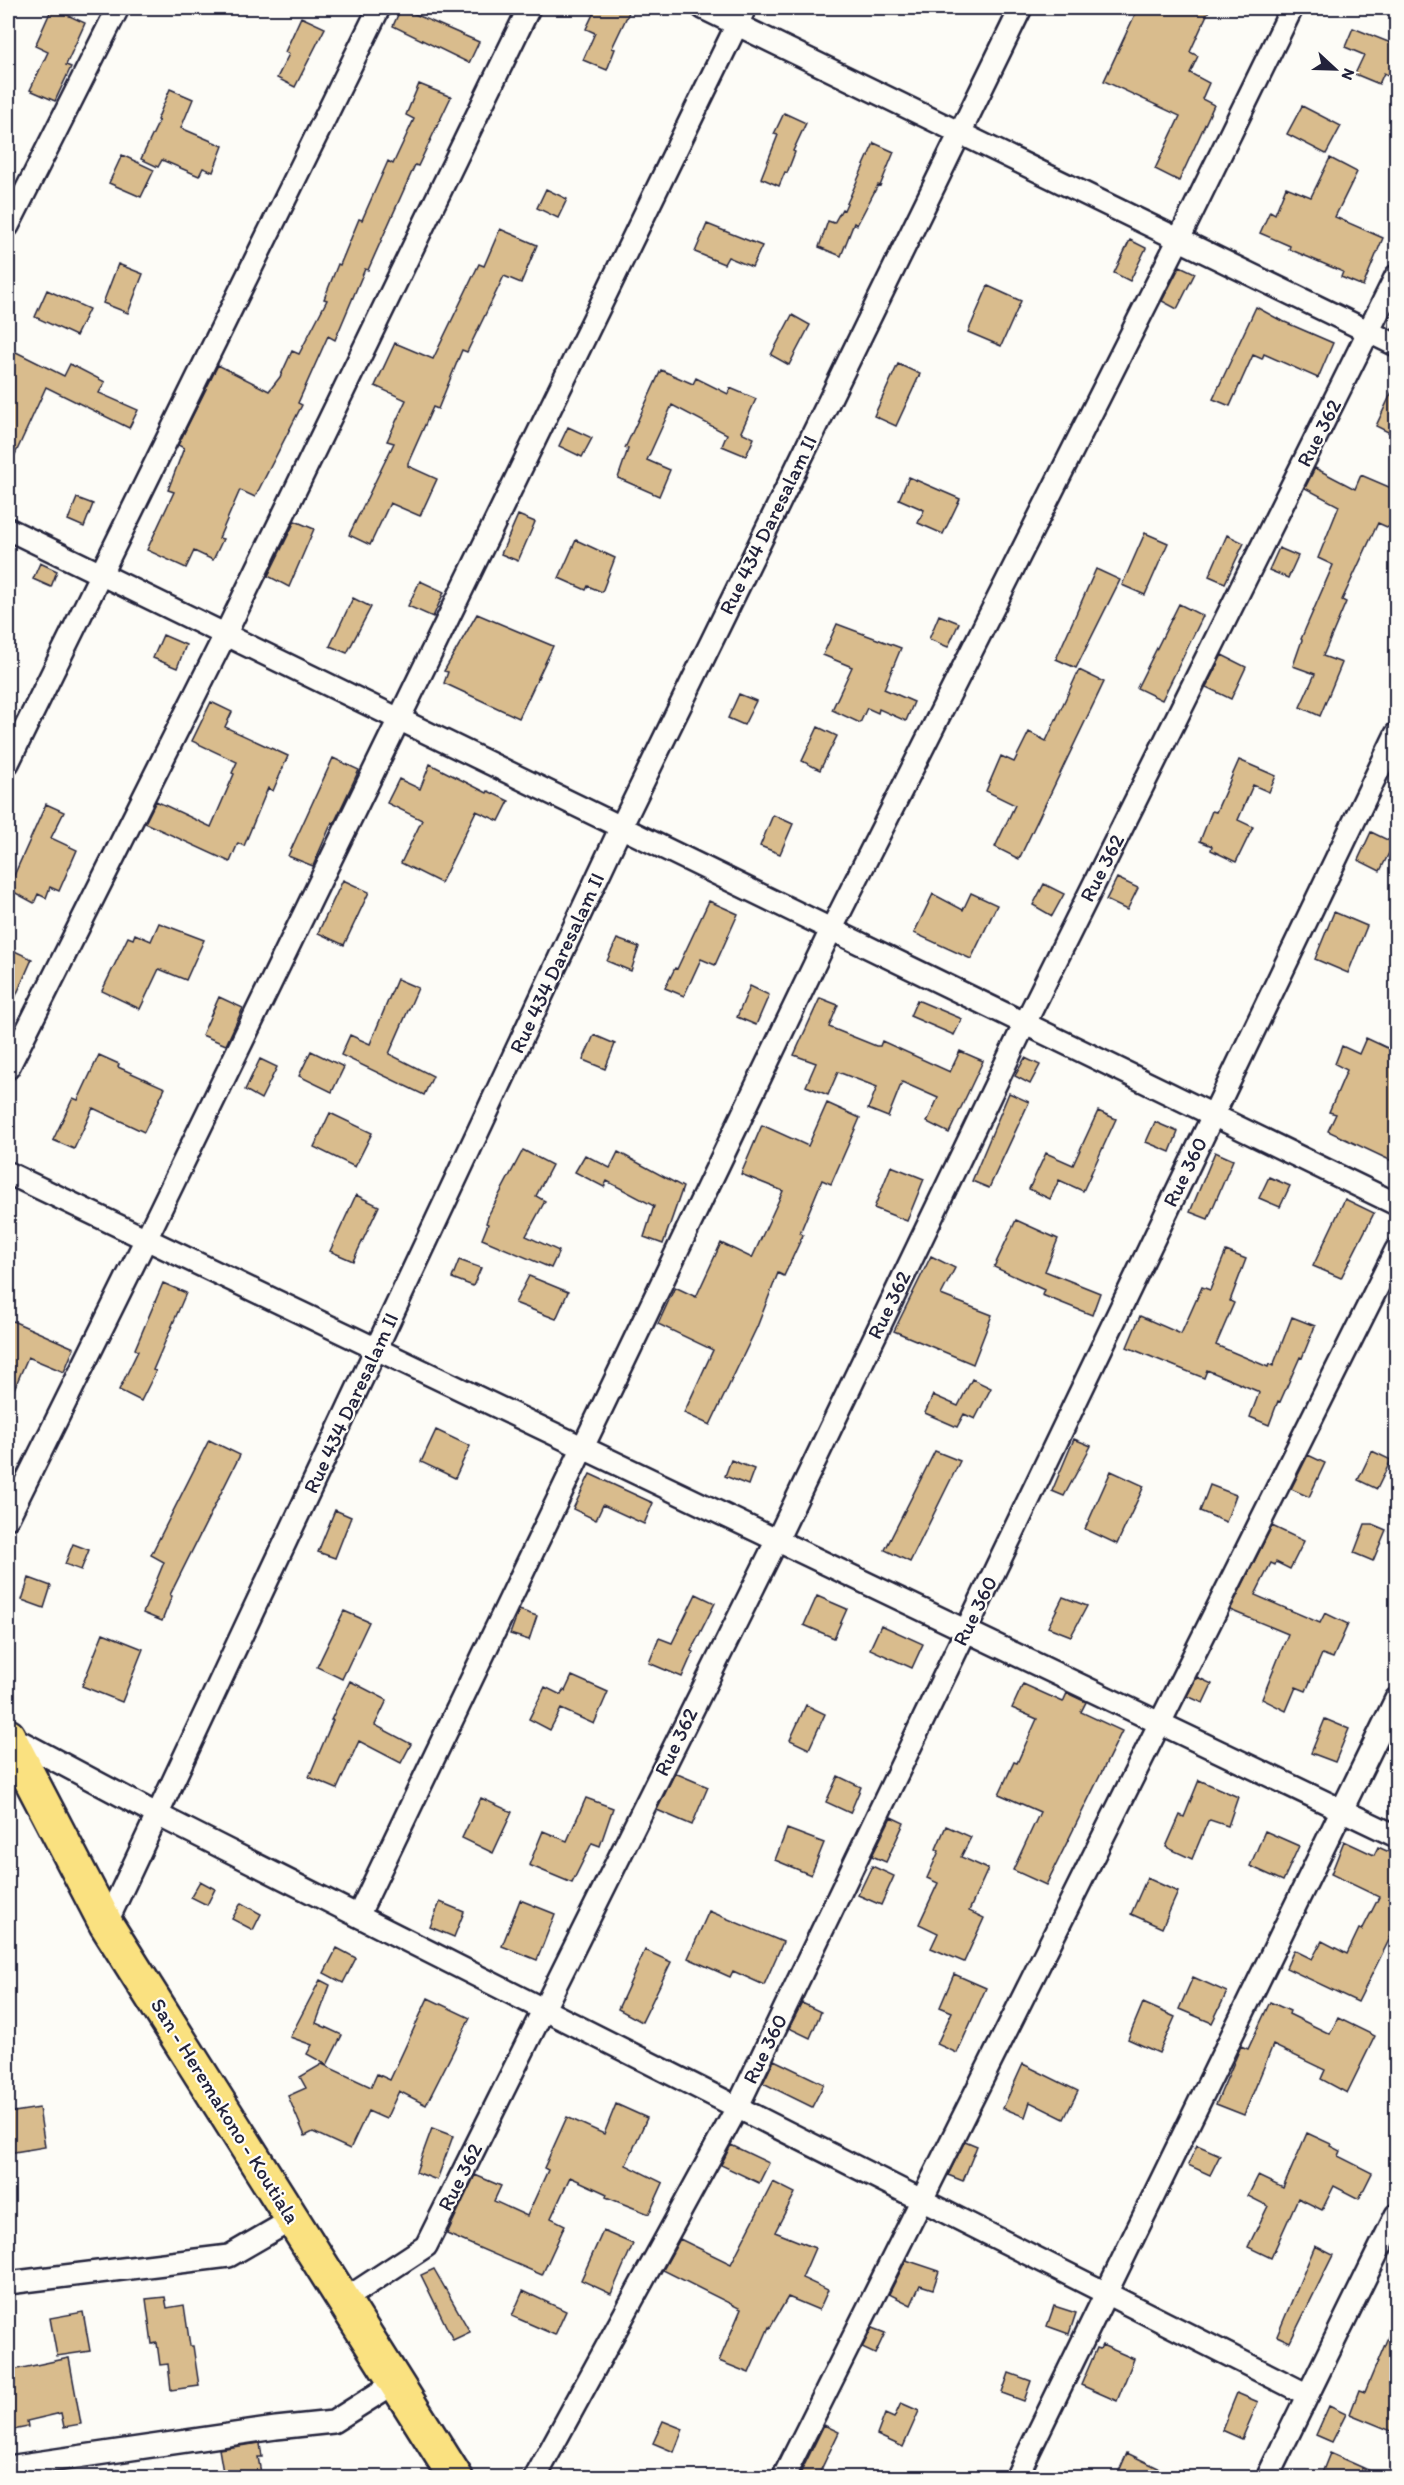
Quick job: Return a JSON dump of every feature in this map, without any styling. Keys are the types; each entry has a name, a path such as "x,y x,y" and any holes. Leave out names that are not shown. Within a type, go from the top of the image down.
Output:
{"main road":[{"name":"San - Heremakono - Koutiala","path":"8,1735 106,1924 456,2478"}],"street":[{"path":"8,226 118,8"},
{"path":"8,763 379,8"},
{"path":"8,1068 225,635 529,8"},
{"path":"703,8 741,16 960,132 1396,345"},
{"name":"Rue 434 Daresalam II","path":"106,1924 621,828 1021,8"},
{"path":"358,1916 831,930 1179,239 1292,8"},
{"path":"8,1518 741,16"},
{"name":"Rue 362","path":"344,2300 426,2246 777,1540 1025,1023 1396,276"},
{"path":"8,529 1396,1204"},
{"name":"Rue 360","path":"535,2478 737,2108 1396,734"},
{"path":"8,1173 1396,1836"},
{"path":"783,2478 1396,1250"},
{"path":"1016,2478 1396,1700"},
{"path":"8,1735 158,1815 1308,2395"},
{"path":"1267,2478 1308,2395 1390,2244 1396,2215"},
{"path":"8,2283 229,2256 293,2219"},
{"path":"8,2467 276,2428 333,2422 396,2382"}],"building":[{"path":"52,8 85,23 66,65 71,67 55,101 30,90 48,52 35,46"},
{"path":"401,8 479,42 469,63 393,26"},
{"path":"596,8 631,8 612,48 615,49 607,70 583,60 595,33 586,29"},
{"path":"1138,8 1210,8 1190,52 1198,56 1190,73 1209,83 1202,99 1214,105 1179,181 1155,169 1180,116 1104,81"},
{"path":"301,17 325,28 295,87 277,78 289,54 285,52"},
{"path":"1353,28 1396,45 1396,79 1384,73 1379,84 1355,74 1364,55 1345,47"},
{"path":"419,84 451,97 418,166 415,165 368,270 365,269 335,340 328,336 298,403 302,405 255,497 240,490 219,538 223,539 213,560 194,551 186,568 147,550 174,492 168,490 184,448 178,445 218,365 269,391 280,377 292,351 299,354 327,300 324,299 359,219 362,220 388,161 393,164 414,119 406,115"},
{"path":"170,89 193,99 181,128 223,146 213,172 203,168 199,176 162,160 158,167 141,159 159,121 157,120"},
{"path":"1302,106 1341,126 1326,154 1287,134"},
{"path":"784,113 806,123 793,151 795,152 787,173 785,172 779,186 761,178 778,135 774,134"},
{"path":"874,143 894,152 880,186 878,185 857,225 854,223 841,256 819,247 828,221 834,223 842,209 844,210"},
{"path":"122,155 154,170 141,197 109,183"},
{"path":"1330,158 1357,172 1335,217 1383,238 1363,286 1341,277 1343,272 1289,249 1290,246 1260,233 1270,211 1275,214 1286,187 1311,197"},
{"path":"546,189 567,199 558,218 537,208"},
{"path":"707,224 762,246 752,267 728,257 724,264 695,252"},
{"path":"500,229 537,245 521,283 504,276 467,352 462,350 438,409 433,407 408,463 408,466 437,479 420,516 390,503 370,545 349,535 394,443 387,441 406,400 375,386 395,343 433,359 479,264 484,266"},
{"path":"1130,240 1146,248 1130,281 1114,273"},
{"path":"118,264 143,274 128,313 103,303"},
{"path":"1180,266 1195,273 1177,309 1162,301"},
{"path":"988,286 1021,301 1001,346 968,332"},
{"path":"47,290 89,309 76,336 35,317"},
{"path":"1256,307 1333,343 1318,378 1264,354 1262,359 1253,355 1230,406 1213,399"},
{"path":"792,315 810,325 789,365 771,355"},
{"path":"8,348 64,376 70,364 105,382 99,393 138,410 129,428 46,387 8,470"},
{"path":"898,364 920,374 896,426 874,416"},
{"path":"661,370 693,384 696,378 728,394 730,388 756,399 741,432 754,438 746,456 722,446 727,434 672,405 647,460 670,470 659,496 618,478 628,449 625,448"},
{"path":"1396,383 1396,436 1376,426"},
{"path":"568,427 592,438 582,457 559,446"},
{"path":"1315,468 1355,489 1361,475 1396,490 1396,531 1378,523 1342,600 1346,602 1323,656 1342,663 1320,716 1300,707 1315,674 1293,666 1301,639 1333,565 1318,558 1339,506 1305,488"},
{"path":"909,477 960,499 943,534 918,523 924,510 899,499"},
{"path":"77,498 93,504 84,527 68,520"},
{"path":"518,515 535,522 518,561 501,554"},
{"path":"295,521 314,529 289,587 268,576"},
{"path":"1145,533 1168,543 1145,595 1122,585"},
{"path":"1227,535 1244,543 1225,583 1209,576"},
{"path":"576,540 615,558 602,592 588,586 586,590 559,578"},
{"path":"1279,548 1298,556 1288,578 1269,570"},
{"path":"40,563 57,571 51,587 33,579"},
{"path":"1096,569 1120,580 1076,668 1056,659"},
{"path":"420,581 444,592 433,617 408,606"},
{"path":"353,598 371,607 347,653 330,646"},
{"path":"1179,604 1203,616 1162,700 1137,688"},
{"path":"477,614 553,646 519,718 444,683 448,672 444,671"},
{"path":"939,615 959,623 948,647 929,639"},
{"path":"837,624 901,648 884,689 914,702 906,721 879,709 878,713 867,708 860,723 832,710 852,667 823,655"},
{"path":"163,635 186,645 177,668 153,658"},
{"path":"1222,655 1246,667 1231,699 1206,687"},
{"path":"1079,670 1104,682 1019,859 995,847 1015,805 986,791 1001,756 1014,762 1029,732 1046,741"},
{"path":"739,694 756,701 744,725 728,718"},
{"path":"211,702 232,712 225,727 288,756 273,791 268,788 244,846 238,843 230,862 145,823 156,801 211,827 237,762 192,741"},
{"path":"818,727 837,736 820,770 802,761"},
{"path":"333,758 359,770 334,823 332,822 313,866 288,856"},
{"path":"1239,760 1276,776 1269,792 1253,785 1238,820 1253,827 1236,862 1211,850 1212,846 1200,841 1212,811 1216,812"},
{"path":"430,764 487,793 488,791 509,801 499,821 476,811 441,883 401,863 422,820 387,803 399,779 420,789"},
{"path":"46,804 64,812 51,838 77,850 59,891 50,887 46,898 38,894 34,903 8,889"},
{"path":"773,815 793,824 780,854 760,846"},
{"path":"1371,832 1394,843 1380,871 1358,860"},
{"path":"1117,878 1138,888 1127,910 1106,900"},
{"path":"343,880 369,892 344,945 318,933"},
{"path":"1044,884 1064,894 1052,916 1033,905"},
{"path":"971,893 997,905 971,959 914,933 933,894 963,910"},
{"path":"709,901 738,914 715,965 701,959 684,996 665,988 675,968 677,969"},
{"path":"1334,912 1367,926 1348,973 1315,959"},
{"path":"159,923 204,940 186,980 159,969 140,1009 102,991 128,937 133,939 135,934 151,941"},
{"path":"617,939 639,947 631,971 607,961"},
{"path":"8,948 32,959 8,1014"},
{"path":"397,979 418,988 389,1054 433,1076 424,1095 341,1055 350,1035 370,1044"},
{"path":"750,986 769,995 756,1025 737,1017"},
{"path":"219,997 243,1008 226,1045 202,1035"},
{"path":"820,998 838,1005 829,1027 876,1046 880,1046 882,1041 950,1072 960,1051 983,1061 949,1133 927,1122 938,1098 902,1082 888,1117 868,1109 877,1087 838,1072 828,1095 806,1086 816,1063 794,1055"},
{"path":"917,1000 962,1019 954,1035 910,1016"},
{"path":"594,1035 615,1044 605,1069 583,1060"},
{"path":"1366,1038 1396,1052 1396,1163 1328,1131 1336,1114 1329,1112 1347,1070 1335,1064 1342,1046 1359,1054"},
{"path":"311,1051 344,1067 332,1092 299,1076"},
{"path":"99,1055 119,1064 118,1067 165,1088 144,1132 93,1108 74,1149 53,1140 73,1098 78,1100"},
{"path":"1025,1058 1040,1065 1030,1084 1015,1076"},
{"path":"260,1059 277,1067 261,1099 245,1090"},
{"path":"1009,1093 1029,1102 989,1188 972,1181"},
{"path":"827,1103 860,1118 831,1184 822,1180 800,1233 803,1235 784,1276 778,1273 757,1327 710,1425 684,1413 713,1350 658,1324 675,1287 696,1297 721,1243 752,1258 783,1191 741,1174 762,1125 808,1146"},
{"path":"1098,1111 1116,1119 1083,1191 1059,1180 1050,1199 1029,1189 1046,1153 1073,1165"},
{"path":"330,1113 372,1133 355,1167 314,1147"},
{"path":"1155,1122 1178,1132 1170,1152 1146,1142"},
{"path":"523,1150 552,1165 536,1196 545,1201 526,1236 559,1251 551,1268 482,1239 489,1214"},
{"path":"618,1152 683,1187 663,1244 644,1237 654,1206 607,1181 604,1187 575,1172 585,1155 610,1168"},
{"path":"1215,1152 1233,1160 1208,1219 1190,1212"},
{"path":"891,1166 924,1179 907,1221 874,1208"},
{"path":"1269,1177 1290,1186 1280,1207 1259,1198"},
{"path":"356,1195 379,1206 353,1261 330,1251"},
{"path":"1345,1199 1374,1213 1341,1278 1313,1266"},
{"path":"1016,1220 1058,1239 1045,1271 1100,1293 1092,1315 1042,1295 1044,1290 994,1267"},
{"path":"1226,1251 1246,1259 1230,1301 1234,1303 1216,1345 1268,1367 1269,1364 1273,1366 1292,1317 1315,1326 1302,1358 1300,1357 1280,1402 1278,1401 1269,1425 1250,1417 1259,1393 1257,1391 1207,1370 1204,1378 1127,1347 1140,1316 1181,1334 1202,1287 1210,1290"},
{"path":"931,1256 955,1268 941,1295 992,1315 973,1364 894,1331"},
{"path":"459,1260 481,1268 473,1286 452,1278"},
{"path":"529,1276 568,1292 556,1319 515,1303"},
{"path":"163,1283 186,1293 153,1370 156,1371 141,1401 119,1390 138,1351 135,1349"},
{"path":"8,1319 74,1348 64,1372 28,1357 8,1403"},
{"path":"972,1379 991,1388 975,1419 964,1414 957,1427 925,1413 933,1395 958,1406"},
{"path":"436,1430 470,1446 455,1478 421,1462"},
{"path":"1074,1439 1091,1446 1064,1496 1052,1491"},
{"path":"209,1440 240,1455 170,1595 172,1596 162,1621 143,1613 164,1562 151,1555"},
{"path":"935,1451 960,1461 910,1562 885,1550"},
{"path":"1372,1451 1391,1460 1377,1489 1358,1480"},
{"path":"1308,1455 1325,1463 1309,1497 1291,1489"},
{"path":"731,1460 754,1469 748,1485 725,1476"},
{"path":"1111,1471 1144,1486 1117,1544 1085,1529"},
{"path":"590,1474 653,1503 644,1524 603,1505 596,1520 573,1509"},
{"path":"1210,1485 1236,1495 1226,1522 1200,1511"},
{"path":"335,1510 351,1517 335,1558 318,1552"},
{"path":"1365,1524 1372,1524 1386,1530 1373,1561 1354,1553"},
{"path":"1272,1526 1304,1541 1290,1569 1276,1562 1275,1565 1271,1563 1255,1595 1320,1623 1325,1613 1348,1624 1333,1658 1322,1654 1306,1691 1296,1687 1286,1711 1262,1699 1288,1634 1230,1610"},
{"path":"73,1544 89,1550 81,1570 65,1564"},
{"path":"29,1578 51,1586 44,1608 22,1600"},
{"path":"696,1594 715,1603 691,1651 693,1652 682,1677 649,1663 659,1638 672,1643"},
{"path":"817,1596 847,1609 834,1638 804,1625"},
{"path":"1063,1597 1087,1606 1071,1636 1048,1627"},
{"path":"519,1610 537,1616 529,1640 510,1634"},
{"path":"344,1611 369,1622 342,1679 317,1667"},
{"path":"881,1625 923,1644 912,1668 870,1649"},
{"path":"103,1633 143,1649 122,1702 82,1686"},
{"path":"572,1676 608,1692 594,1724 561,1709 550,1730 529,1719 545,1687 561,1695"},
{"path":"1197,1677 1212,1684 1203,1703 1187,1696"},
{"path":"350,1681 387,1700 375,1725 411,1744 401,1763 359,1741 337,1789 309,1777 333,1720 331,1720"},
{"path":"1023,1684 1063,1702 1067,1693 1086,1702 1081,1712 1122,1731 1046,1885 1013,1870 1040,1812 999,1794 1014,1762 1017,1763 1037,1719 1012,1708"},
{"path":"806,1705 825,1714 809,1749 790,1740"},
{"path":"1325,1719 1349,1729 1335,1762 1311,1753"},
{"path":"675,1773 708,1787 692,1825 657,1810"},
{"path":"838,1776 861,1787 850,1813 826,1802"},
{"path":"1199,1780 1238,1797 1228,1826 1208,1821 1192,1859 1166,1847 1180,1815 1184,1817"},
{"path":"481,1798 512,1812 493,1853 462,1838"},
{"path":"586,1798 613,1808 600,1846 592,1843 572,1883 529,1865 543,1831 567,1841"},
{"path":"891,1817 904,1823 886,1862 872,1856"},
{"path":"946,1826 971,1837 961,1857 988,1869 969,1911 984,1918 964,1962 931,1948 938,1933 919,1924 938,1883 927,1878 939,1851 936,1849"},
{"path":"787,1829 824,1843 811,1875 775,1860"},
{"path":"1265,1831 1299,1846 1283,1881 1250,1866"},
{"path":"1344,1841 1374,1855 1378,1847 1396,1855 1396,1926 1358,2002 1286,1968 1294,1950 1312,1959 1322,1941 1347,1954 1379,1897 1331,1874"},
{"path":"872,1866 894,1876 881,1905 858,1895"},
{"path":"1147,1878 1178,1892 1162,1928 1131,1914"},
{"path":"200,1881 215,1889 207,1905 191,1897"},
{"path":"520,1900 555,1914 537,1960 502,1946"},
{"path":"440,1902 464,1912 454,1937 430,1927"},
{"path":"241,1903 261,1914 253,1930 232,1919"},
{"path":"709,1911 783,1942 764,1985 733,1971 730,1977 688,1958"},
{"path":"337,1948 356,1958 343,1983 324,1973"},
{"path":"645,1950 671,1962 642,2022 618,2009"},
{"path":"954,1974 986,1988 957,2053 937,2044 952,2012 940,2007"},
{"path":"1193,1977 1227,1992 1212,2023 1179,2009"},
{"path":"320,1980 330,1985 316,2023 342,2035 327,2065 307,2054 312,2045 290,2037"},
{"path":"428,1998 470,2018 426,2105 399,2091 386,2119 368,2111 350,2149 313,2132 305,2136 288,2096 306,2088 300,2077 322,2064 371,2087 377,2074 390,2080"},
{"path":"1270,2002 1330,2034 1338,2018 1375,2036 1347,2093 1321,2079 1325,2070 1273,2045 1244,2115 1216,2104 1241,2046 1248,2049"},
{"path":"802,2003 821,2012 810,2038 789,2028"},
{"path":"1143,2003 1175,2017 1159,2053 1128,2039"},
{"path":"774,2060 824,2084 812,2107 763,2083"},
{"path":"1023,2064 1078,2091 1064,2119 1030,2102 1025,2117 1003,2108"},
{"path":"616,2104 647,2118 626,2165 663,2183 649,2214 606,2197 607,2194 570,2177 551,2218 565,2225 542,2275 447,2234 475,2175 501,2186 494,2201 527,2216 548,2170 544,2168 567,2117 604,2134"},
{"path":"39,2108 45,2147 8,2153 8,2113"},
{"path":"432,2128 453,2136 437,2180 416,2172"},
{"path":"1307,2133 1331,2144 1330,2146 1340,2151 1338,2156 1372,2173 1359,2199 1334,2186 1322,2210 1298,2198 1271,2258 1248,2247 1268,2206 1248,2196 1258,2176 1283,2188"},
{"path":"965,2141 977,2146 963,2181 948,2175"},
{"path":"731,2145 769,2163 759,2183 721,2165"},
{"path":"1197,2145 1220,2155 1210,2175 1188,2165"},
{"path":"773,2182 795,2193 775,2232 815,2248 802,2278 828,2290 819,2310 788,2297 769,2327 749,2373 719,2361 741,2309 663,2270 680,2239 731,2264"},
{"path":"603,2231 633,2244 611,2294 581,2280"},
{"path":"1315,2246 1333,2255 1290,2342 1277,2336"},
{"path":"906,2260 939,2271 933,2289 920,2285 911,2305 889,2294"},
{"path":"434,2269 470,2332 453,2340 421,2275"},
{"path":"523,2291 566,2311 555,2335 512,2316"},
{"path":"165,2297 167,2308 184,2305 199,2386 171,2390 168,2364 160,2365 157,2343 152,2344 146,2299"},
{"path":"1054,2306 1076,2313 1069,2334 1047,2326"},
{"path":"83,2312 90,2351 57,2356 50,2318"},
{"path":"1396,2318 1396,2433 1350,2414 1359,2390 1365,2392"},
{"path":"872,2328 885,2333 875,2354 862,2348"},
{"path":"1102,2345 1134,2359 1117,2401 1081,2385 1097,2348 1100,2349"},
{"path":"69,2358 81,2424 64,2427 61,2413 27,2421 28,2427 8,2431 8,2371"},
{"path":"1009,2373 1031,2381 1024,2401 1002,2393"},
{"path":"1237,2393 1258,2402 1242,2439 1222,2430"},
{"path":"901,2403 919,2411 903,2447 877,2435 885,2414 894,2418"},
{"path":"1329,2406 1346,2414 1332,2442 1316,2435"},
{"path":"663,2421 683,2429 674,2452 653,2443"},
{"path":"824,2425 839,2432 817,2478 798,2478"},
{"path":"260,2443 262,2457 258,2457 262,2478 224,2478 219,2449"},
{"path":"1127,2453 1179,2478 1116,2478"},
{"path":"1330,2453 1386,2478 1320,2478"}]}
